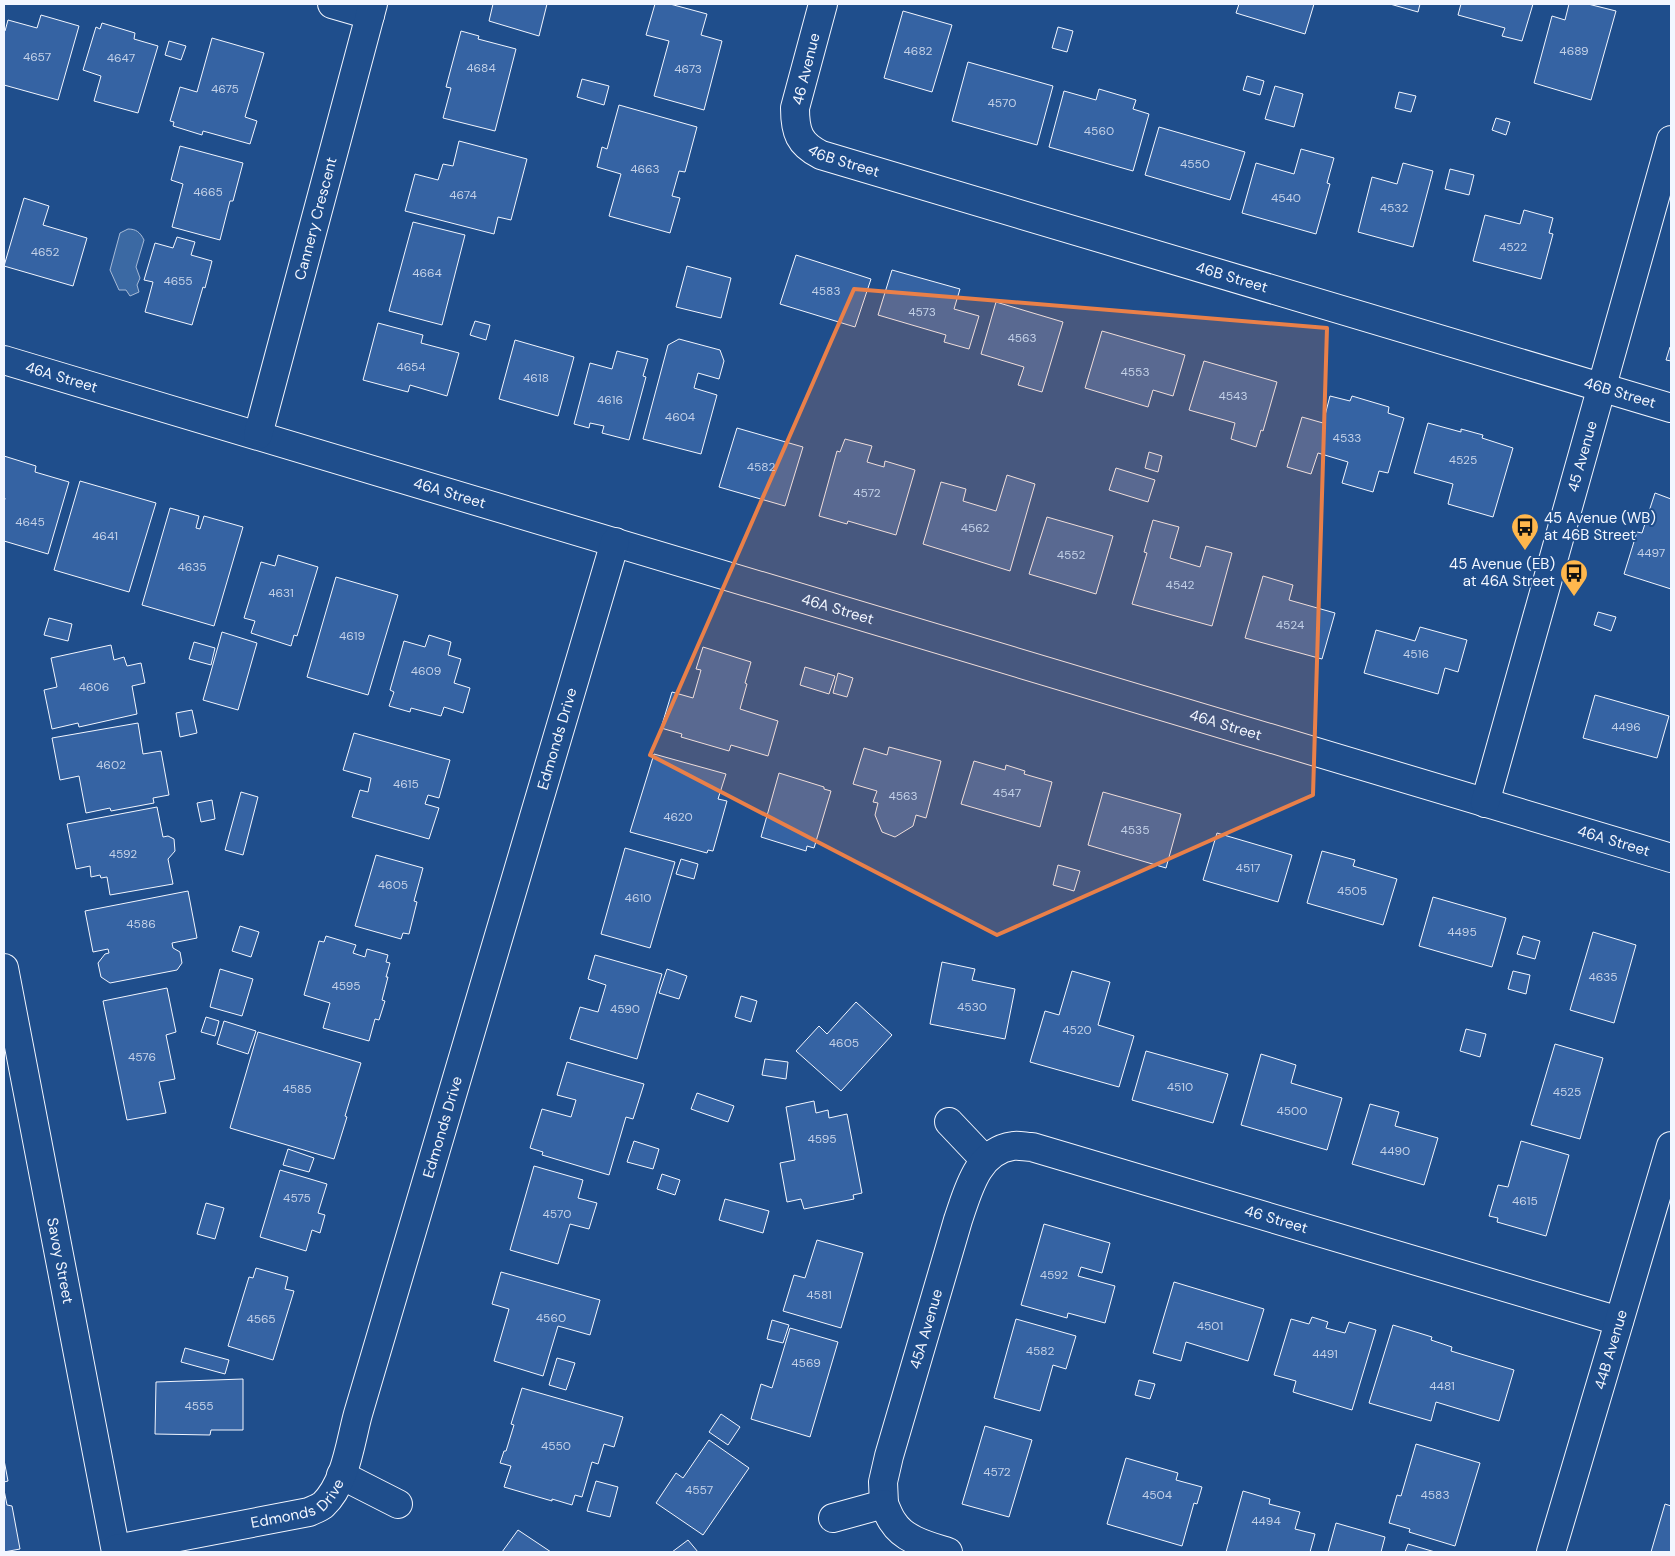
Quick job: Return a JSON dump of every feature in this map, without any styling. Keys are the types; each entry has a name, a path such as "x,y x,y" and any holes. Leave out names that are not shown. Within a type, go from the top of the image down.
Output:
{"street":[{"path":"332,4 371,9"},
{"name":"46 Avenue","path":"798,135 795,122 795,108 823,4"},
{"name":"Cannery Crescent","path":"258,435 371,9"},
{"name":"46B Street","path":"798,135 805,146 821,156 1671,408"},
{"name":"45 Avenue","path":"1485,803 1671,140"},
{"name":"46A Street","path":"4,360 1671,858"},
{"name":"Edmonds Drive","path":"116,1551 309,1512 322,1506 332,1493 341,1475 615,542"},
{"name":"Savoy Street","path":"4,968 116,1551"},
{"path":"949,1122 985,1160"},
{"name":"46 Street","path":"985,1160 1004,1148 1014,1146 1032,1147 1619,1321"},
{"name":"44B Avenue","path":"1551,1552 1671,1146"},
{"name":"45A Avenue","path":"884,1504 883,1482 889,1456 958,1220 970,1183 985,1160"},
{"path":"341,1475 398,1504"},
{"path":"833,1518 884,1504 893,1523 908,1536 925,1545 948,1552"}],"highlighted area":[{"path":"854,289 1327,328 1313,795 997,935 650,755"}],"water":[{"path":"128,229 138,232 144,240 136,267 140,278 137,285 139,292 130,296 126,290 119,290 110,270 120,233"}],"building":[{"path":"493,4 547,4 539,36 489,21"},
{"path":"655,4 670,4 707,14 701,35 722,41 704,110 654,96 669,41 646,35"},
{"path":"1239,4 1314,4 1305,34 1236,13"},
{"path":"1390,4 1420,4 1418,12"},
{"path":"1461,4 1533,4 1522,41 1502,36 1505,28 1458,15"},
{"path":"1569,4 1588,4 1616,11 1591,100 1534,83 1552,16 1565,20"},
{"path":"903,11 952,25 932,92 884,78"},
{"path":"41,15 79,26 58,100 4,85 4,30 8,20 37,28"},
{"path":"102,23 135,33 134,39 158,46 138,113 94,101 101,76 83,70 96,27 100,29"},
{"path":"1058,27 1073,31 1067,52 1052,48"},
{"path":"461,31 479,36 478,39 516,49 495,131 443,118 451,88 446,87"},
{"path":"212,38 264,53 245,117 257,121 250,144 203,131 202,135 173,126 174,122 170,121 180,87 197,92"},
{"path":"169,41 186,46 181,60 165,55"},
{"path":"968,62 1053,86 1037,145 952,121"},
{"path":"1247,76 1264,81 1260,95 1243,90"},
{"path":"582,79 609,86 604,105 577,97"},
{"path":"1275,86 1303,94 1294,127 1265,119"},
{"path":"1099,89 1136,100 1133,109 1149,114 1133,171 1049,147 1064,91 1096,100"},
{"path":"1399,92 1416,96 1411,112 1395,108"},
{"path":"619,105 697,127 685,172 679,171 672,196 680,198 670,233 609,216 621,174 597,167 602,147 607,149"},
{"path":"1496,118 1510,122 1506,135 1492,130"},
{"path":"1159,127 1245,152 1230,200 1145,175"},
{"path":"459,141 527,159 511,220 498,217 494,234 405,211 415,174 438,180 443,164 453,166"},
{"path":"180,146 243,163 233,201 230,201 220,240 172,227 183,184 171,180"},
{"path":"1301,149 1334,158 1327,183 1330,184 1316,234 1242,213 1256,163 1294,174"},
{"path":"1403,163 1433,171 1413,247 1358,232 1372,177 1397,184"},
{"path":"1450,169 1474,175 1469,195 1445,189"},
{"path":"24,198 49,206 43,225 87,238 73,286 4,266"},
{"path":"1524,210 1553,218 1549,233 1553,234 1541,279 1473,261 1485,215 1520,224"},
{"path":"413,222 465,235 442,325 389,311"},
{"path":"177,237 195,242 191,255 212,261 192,325 145,312 153,282 144,280 155,243 173,248"},
{"path":"796,255 871,279 855,327 780,304"},
{"path":"687,266 731,278 721,318 676,307"},
{"path":"892,270 960,289 954,309 979,316 969,349 944,342 946,335 878,315"},
{"path":"996,302 1063,322 1042,392 1018,385 1024,367 981,354"},
{"path":"475,321 490,325 486,340 470,335"},
{"path":"378,323 423,335 421,343 459,353 447,396 410,385 408,392 363,380"},
{"path":"1102,331 1185,355 1173,396 1153,390 1148,407 1085,388"},
{"path":"679,339 720,350 724,361 719,379 698,373 694,388 717,395 701,454 643,439 668,345"},
{"path":"515,340 574,357 558,416 499,399"},
{"path":"1671,347 1671,361 1666,360"},
{"path":"617,351 648,359 643,376 646,377 629,440 602,433 604,426 590,423 589,428 574,424 590,363 612,369"},
{"path":"1204,361 1277,382 1263,431 1261,430 1256,447 1231,439 1235,423 1189,410"},
{"path":"1330,396 1350,401 1352,396 1389,407 1388,413 1404,418 1388,473 1379,471 1373,492 1342,483 1348,462 1318,453 1311,474 1287,467 1302,417 1323,423"},
{"path":"1428,423 1461,432 1461,429 1483,435 1482,438 1513,448 1493,517 1448,504 1453,484 1414,473"},
{"path":"737,428 803,447 785,506 719,487"},
{"path":"845,439 872,446 867,462 884,467 885,461 915,470 896,535 848,521 847,524 819,516 837,451 840,452"},
{"path":"1149,452 1162,456 1158,472 1145,468"},
{"path":"4,456 36,466 35,472 69,482 48,554 4,541"},
{"path":"1116,468 1155,480 1148,502 1109,490"},
{"path":"1007,475 1035,484 1010,571 923,544 941,482 966,489 963,501 996,511"},
{"path":"80,481 156,503 129,592 54,570"},
{"path":"1655,493 1671,499 1671,589 1624,574 1637,532 1642,533"},
{"path":"170,508 199,516 196,528 200,529 204,516 243,527 214,626 142,605"},
{"path":"1047,517 1113,536 1096,594 1029,574"},
{"path":"1153,520 1179,527 1170,558 1200,567 1206,546 1232,553 1212,626 1132,604 1147,553 1144,552"},
{"path":"278,555 318,567 297,636 294,635 291,646 251,633 255,621 244,618 261,562 275,566"},
{"path":"1263,576 1293,585 1289,600 1335,613 1322,659 1245,638"},
{"path":"336,577 398,595 368,695 307,677"},
{"path":"1598,612 1616,617 1611,631 1594,625"},
{"path":"49,618 72,624 68,641 44,635"},
{"path":"1420,627 1467,640 1458,672 1445,668 1438,694 1364,673 1376,630 1415,641"},
{"path":"222,632 257,643 238,710 203,700"},
{"path":"429,635 451,642 448,655 461,659 454,683 470,688 463,713 444,707 441,716 411,708 410,712 389,706 394,692 390,690 404,641 425,647"},
{"path":"194,642 215,648 211,665 189,659"},
{"path":"111,645 114,660 124,657 127,666 141,663 145,683 132,686 137,714 79,727 78,723 52,729 44,690 57,687 51,658"},
{"path":"703,647 751,662 740,709 778,721 768,756 731,745 729,751 681,737 682,734 661,728 672,692 693,698 701,670 696,669"},
{"path":"805,667 835,676 829,694 800,685"},
{"path":"838,673 853,678 847,697 833,693"},
{"path":"1595,695 1669,716 1657,758 1583,738"},
{"path":"192,710 197,733 180,737 176,713"},
{"path":"138,723 143,754 161,751 169,795 153,798 154,803 111,811 110,808 86,813 79,776 60,780 52,738"},
{"path":"354,733 450,760 439,798 428,795 425,804 439,808 429,839 352,817 360,790 368,792 371,778 343,770"},
{"path":"889,747 941,761 926,818 916,815 913,826 895,837 882,832 875,815 878,803 873,802 877,791 853,784 864,748 887,755"},
{"path":"654,754 726,774 718,799 727,801 713,851 708,850 707,853 630,832"},
{"path":"974,761 1005,770 1006,765 1025,771 1024,774 1052,782 1040,827 961,804"},
{"path":"779,773 831,791 814,848 807,846 806,851 761,837"},
{"path":"241,792 258,797 243,855 225,850"},
{"path":"1103,792 1181,814 1166,868 1088,845"},
{"path":"212,800 215,819 201,822 197,803"},
{"path":"157,807 163,837 168,836 174,839 175,851 168,859 173,884 110,895 107,877 101,878 100,875 91,877 90,866 76,869 67,824"},
{"path":"1217,833 1292,855 1278,902 1203,880"},
{"path":"625,848 675,862 650,948 601,934"},
{"path":"1322,851 1355,860 1353,866 1397,879 1383,925 1307,903"},
{"path":"376,855 423,868 414,901 417,902 409,934 403,933 401,939 355,926"},
{"path":"681,859 698,864 694,879 676,874"},
{"path":"1058,865 1080,871 1074,891 1053,885"},
{"path":"188,891 197,938 172,943 173,948 180,952 182,963 177,970 110,983 101,977 98,963 105,954 109,953 108,949 93,952 85,911"},
{"path":"1433,897 1506,918 1492,967 1419,946"},
{"path":"240,926 259,932 251,957 232,951"},
{"path":"1593,932 1636,945 1614,1023 1570,1010"},
{"path":"326,936 356,945 353,953 365,957 367,949 388,955 386,962 390,963 382,1000 385,1001 379,1020 375,1019 369,1041 323,1028 330,1003 304,995 319,941 324,942"},
{"path":"1523,936 1540,941 1535,959 1517,954"},
{"path":"595,955 662,974 637,1059 570,1039 580,1007 598,1012 606,985 588,979"},
{"path":"942,962 975,969 972,980 1015,989 1005,1039 930,1024"},
{"path":"220,969 253,979 242,1016 210,1007"},
{"path":"667,969 687,976 679,999 659,993"},
{"path":"1072,971 1110,982 1098,1025 1134,1036 1119,1087 1030,1062 1045,1011 1059,1015"},
{"path":"1513,971 1530,975 1526,994 1508,989"},
{"path":"167,988 176,1032 166,1035 175,1079 159,1082 166,1113 127,1120 103,1001"},
{"path":"741,996 757,1001 751,1022 735,1017"},
{"path":"856,1002 892,1035 841,1091 796,1051 819,1026 827,1034"},
{"path":"206,1017 219,1021 215,1036 201,1032"},
{"path":"224,1021 256,1031 248,1054 217,1044"},
{"path":"1466,1029 1486,1034 1480,1057 1460,1051"},
{"path":"258,1032 361,1063 334,1159 230,1128"},
{"path":"1555,1044 1603,1058 1580,1139 1531,1125"},
{"path":"1146,1051 1228,1074 1213,1123 1132,1100"},
{"path":"1261,1054 1296,1065 1291,1083 1342,1098 1327,1150 1241,1125"},
{"path":"765,1059 788,1062 786,1079 762,1075"},
{"path":"567,1062 644,1084 633,1119 626,1117 609,1175 542,1155 543,1152 530,1148 542,1109 571,1117 576,1100 557,1095"},
{"path":"697,1093 734,1106 728,1122 691,1109"},
{"path":"814,1101 816,1113 828,1110 829,1118 847,1114 862,1193 853,1195 854,1199 804,1209 801,1199 787,1202 780,1163 795,1160 786,1107"},
{"path":"1370,1104 1399,1112 1395,1126 1438,1138 1424,1185 1352,1164"},
{"path":"634,1141 659,1149 653,1169 627,1162"},
{"path":"1521,1141 1569,1155 1546,1236 1497,1222 1498,1218 1489,1216 1498,1185 1508,1187"},
{"path":"288,1149 314,1158 309,1172 283,1165"},
{"path":"534,1166 583,1180 578,1198 597,1203 589,1229 570,1224 558,1264 510,1250"},
{"path":"280,1170 327,1184 318,1213 325,1215 320,1233 312,1230 306,1251 260,1237"},
{"path":"662,1174 680,1180 675,1195 657,1189"},
{"path":"725,1199 769,1211 763,1233 719,1220"},
{"path":"206,1203 224,1208 215,1239 197,1234"},
{"path":"1044,1224 1110,1243 1102,1273 1081,1267 1078,1276 1115,1286 1105,1323 1068,1313 1067,1318 1021,1305"},
{"path":"817,1240 863,1253 841,1328 783,1311 794,1275 805,1278"},
{"path":"256,1268 288,1277 285,1289 294,1291 273,1360 228,1346 249,1277 253,1278"},
{"path":"501,1272 600,1300 590,1335 558,1326 543,1376 494,1361 509,1309 492,1304"},
{"path":"1174,1282 1264,1309 1248,1361 1186,1342 1181,1361 1153,1353"},
{"path":"1312,1317 1328,1322 1326,1328 1345,1333 1349,1322 1376,1330 1352,1410 1293,1392 1296,1381 1274,1375 1291,1319 1309,1324"},
{"path":"1016,1319 1076,1336 1066,1369 1053,1365 1040,1411 994,1398"},
{"path":"772,1320 789,1325 783,1343 767,1339"},
{"path":"1393,1325 1432,1337 1431,1340 1452,1347 1451,1351 1514,1370 1499,1421 1436,1402 1431,1421 1369,1403"},
{"path":"790,1328 838,1342 810,1437 751,1419 761,1384 772,1388"},
{"path":"185,1348 229,1360 225,1374 181,1362"},
{"path":"557,1358 575,1363 566,1390 549,1385"},
{"path":"243,1379 243,1430 211,1430 210,1435 155,1434 156,1382"},
{"path":"1139,1380 1155,1384 1150,1399 1135,1395"},
{"path":"522,1388 623,1417 614,1447 604,1444 598,1464 592,1462 582,1497 575,1495 572,1505 504,1487 511,1466 500,1463 514,1425 511,1424"},
{"path":"721,1414 740,1427 728,1445 709,1432"},
{"path":"985,1426 1032,1440 1009,1517 962,1504"},
{"path":"709,1440 749,1468 703,1535 656,1503 676,1473 683,1478"},
{"path":"1416,1444 1480,1463 1455,1546 1409,1532 1410,1529 1389,1523 1397,1495 1401,1496"},
{"path":"1126,1458 1178,1473 1176,1480 1202,1487 1197,1504 1194,1503 1182,1546 1107,1524"},
{"path":"4,1460 8,1481 4,1482"},
{"path":"596,1481 618,1487 610,1517 587,1511"},
{"path":"4,1490 7,1505 12,1506 20,1549 4,1552"},
{"path":"1243,1491 1270,1499 1269,1504 1300,1512 1295,1529 1315,1534 1310,1552 1226,1552"},
{"path":"1665,1504 1671,1506 1671,1552 1651,1552"},
{"path":"1336,1523 1385,1537 1381,1552 1328,1552"},
{"path":"518,1530 551,1552 502,1552"},
{"path":"688,1540 698,1552 672,1552"},
{"path":"1408,1544 1435,1552 1405,1552"}],"place":[{"name":"45 Avenue (WB) at 46B Street","path":"1525,551"},
{"name":"45 Avenue (EB) at 46A Street","path":"1574,597"}]}
